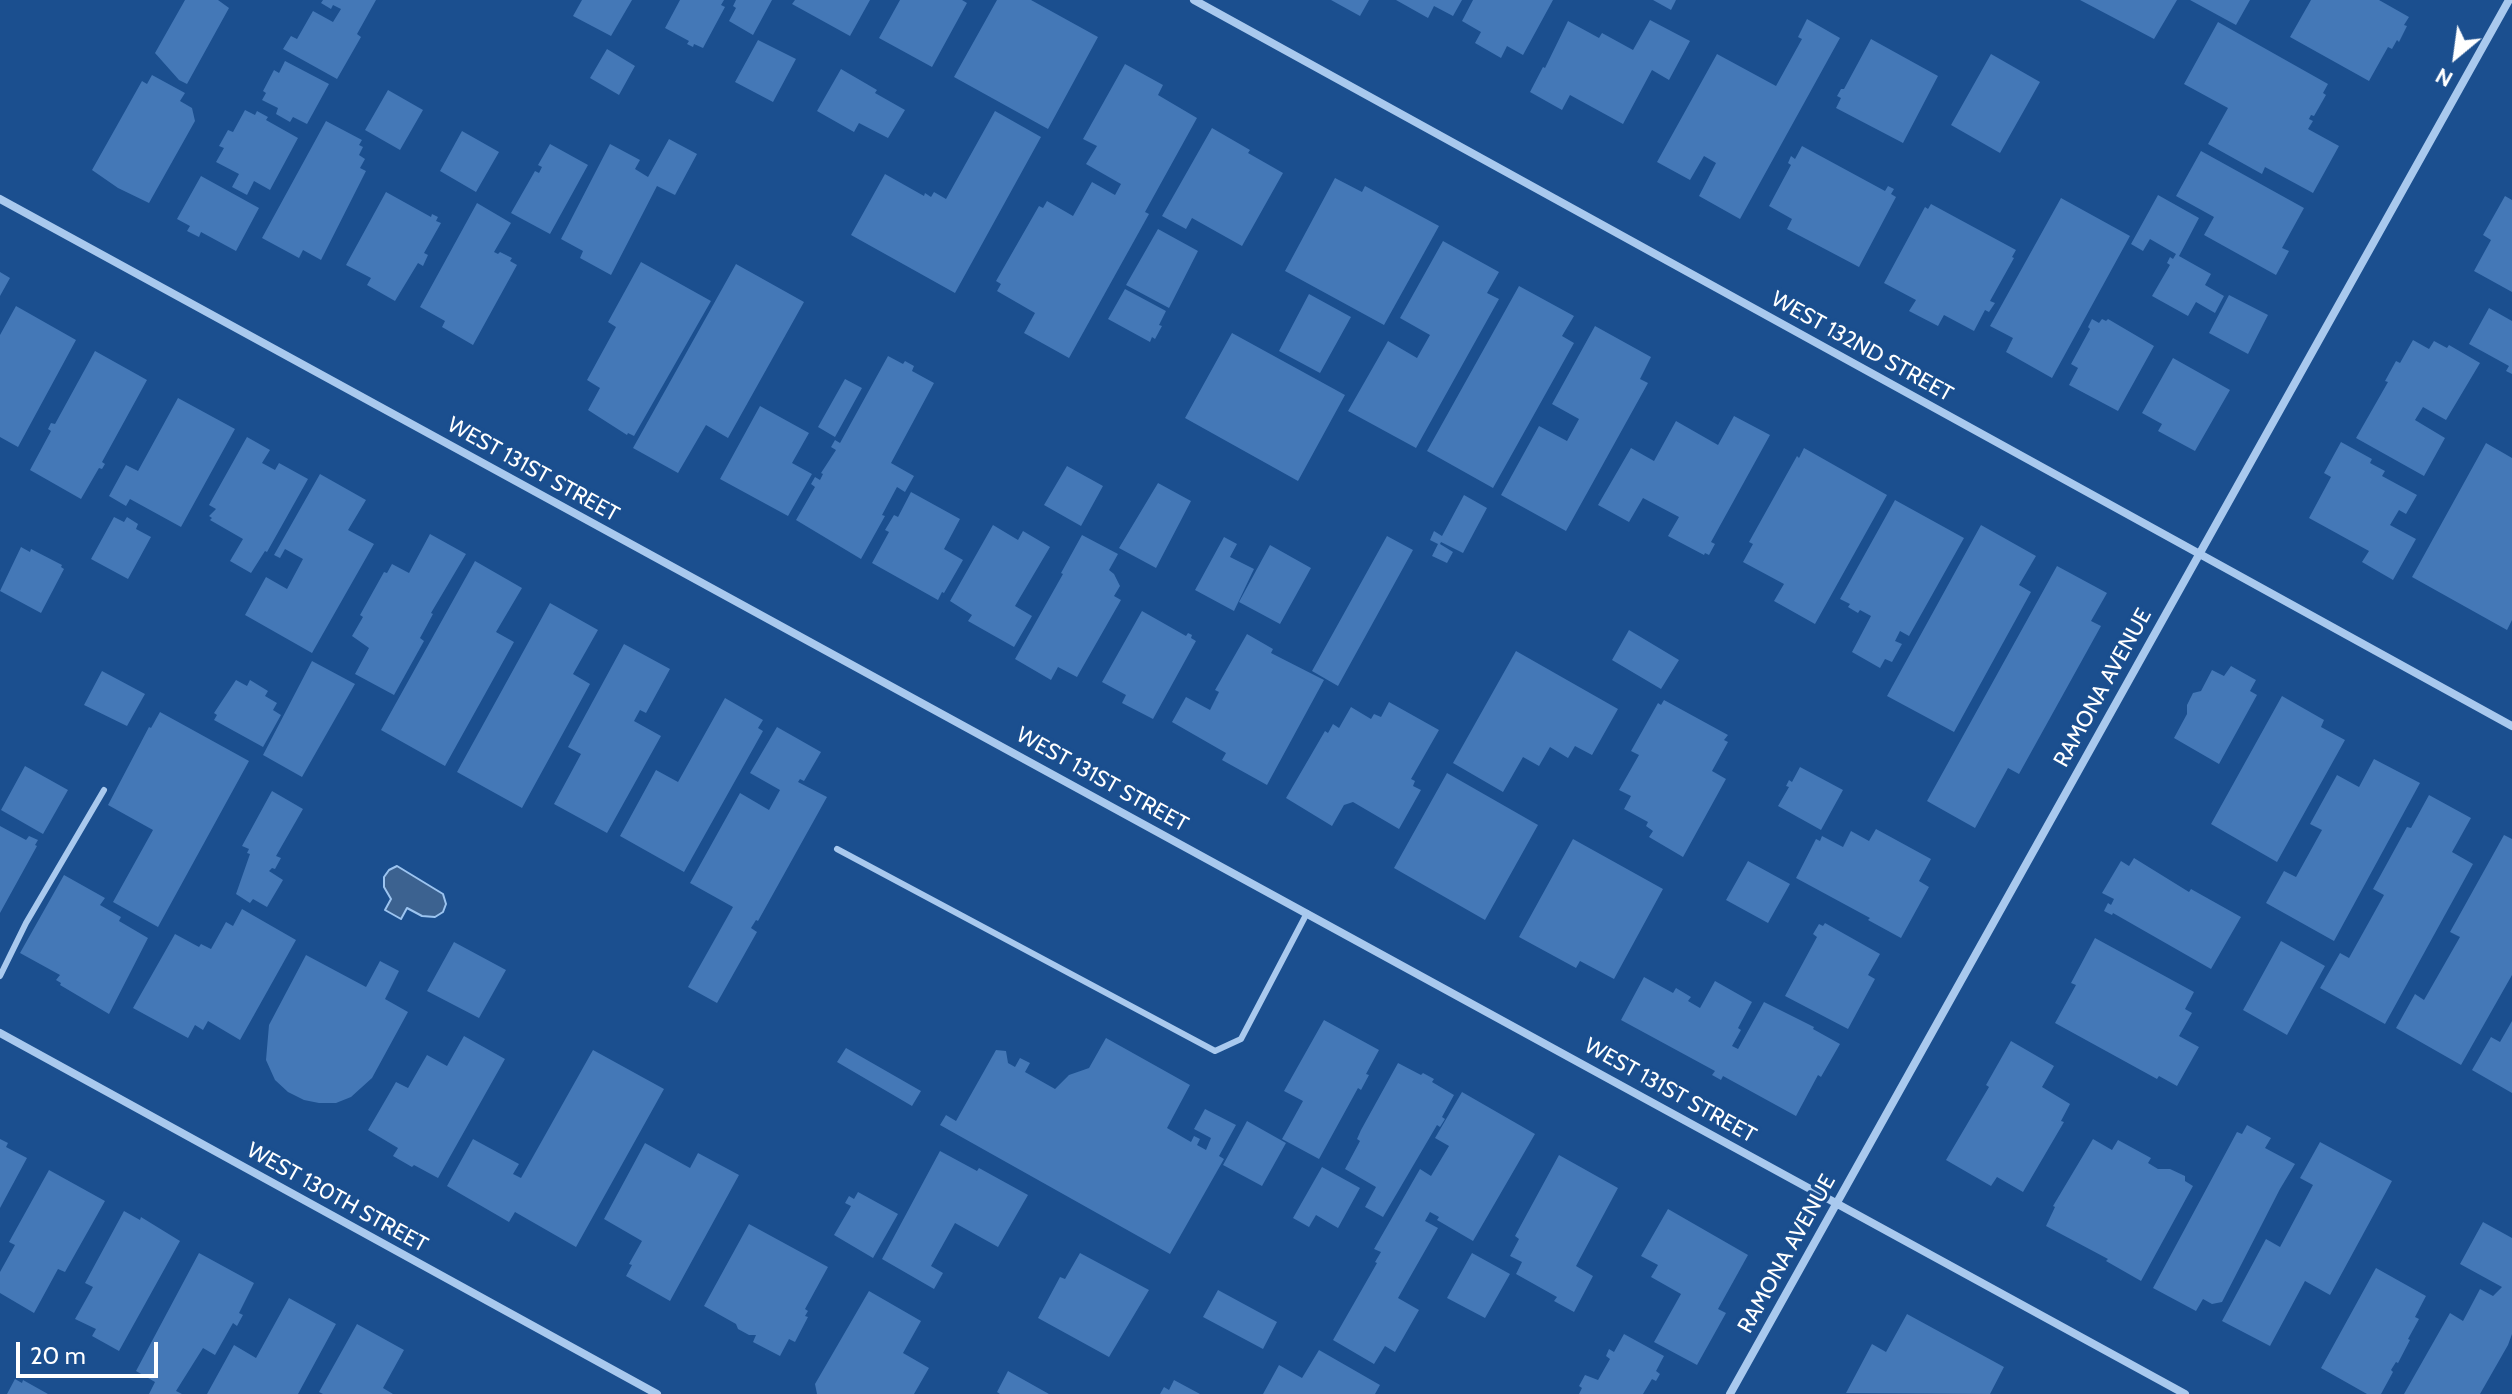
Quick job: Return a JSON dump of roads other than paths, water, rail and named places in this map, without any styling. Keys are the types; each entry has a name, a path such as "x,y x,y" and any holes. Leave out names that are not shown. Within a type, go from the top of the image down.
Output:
{"street":[{"name":"WEST 132ND STREET","path":"1194,0 2512,726"},
{"name":"RAMONA AVENUE","path":"1730,1394 2509,0"},
{"name":"WEST 131ST STREET","path":"0,199 2185,1394"},
{"name":"WEST 130TH STREET","path":"0,1033 657,1394"}],"lane":[{"path":"0,976 26,923 104,790"},
{"path":"837,849 1215,1051 1241,1039 1307,913"}],"water":[{"path":"397,866 443,894 446,904 443,912 435,917 422,916 407,908 401,919 385,910 391,899 384,887 384,877"}]}
